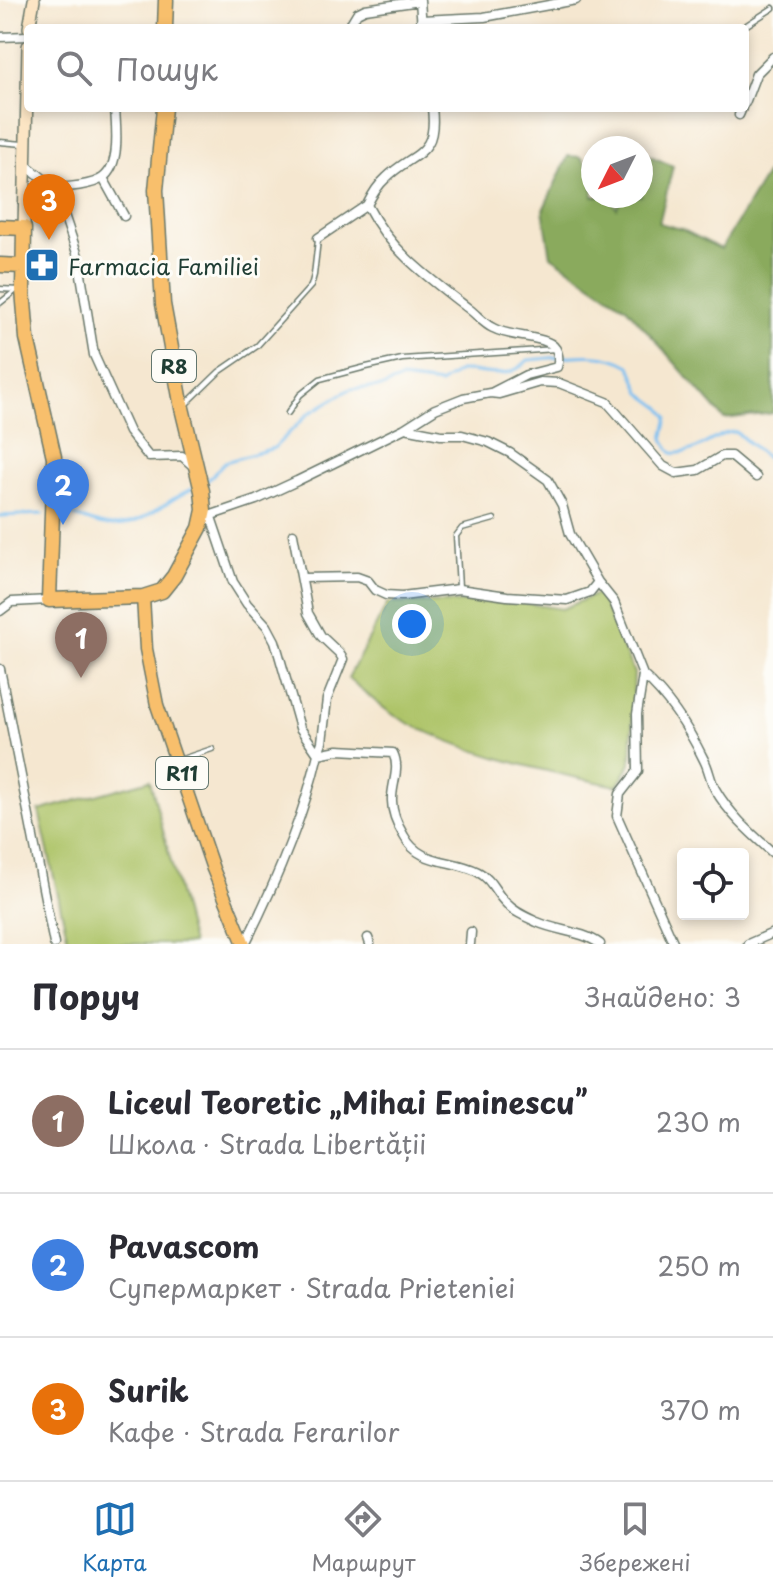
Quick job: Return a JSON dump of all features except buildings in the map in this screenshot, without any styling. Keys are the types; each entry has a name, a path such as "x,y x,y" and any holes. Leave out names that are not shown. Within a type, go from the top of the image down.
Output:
{"highway":[{"path":"165,24 166,0"},
{"name":"R8","path":"164,112 156,176 163,304 207,518"},
{"path":"0,227 24,228 19,290 29,349 53,446 49,600 143,597 157,593 166,587 207,518"},
{"path":"0,265 22,266"}],"main road":[{"name":"R11","path":"143,597 151,681 164,728 213,869 244,944"}],"street":[{"path":"350,24 364,6 420,0 422,24 484,17 576,0"},
{"path":"29,24 31,2"},
{"path":"484,17 486,24"},
{"path":"0,37 24,36"},
{"path":"749,92 756,74 773,57"},
{"path":"24,228 27,112"},
{"path":"54,189 103,178 113,161 115,112"},
{"path":"318,238 367,205 384,179 429,146 433,134 432,112"},
{"path":"26,165 54,189 72,234 94,355 116,407 144,454 152,459 182,456 196,470"},
{"path":"103,178 124,216"},
{"path":"318,754 300,728 275,641 233,582 207,518 256,500 405,428 435,409 463,398 490,393 526,375 557,367 558,356 550,343 493,328 415,268 395,248 367,205"},
{"path":"490,393 499,394 540,382 559,383 607,402 663,466 676,473 698,470 722,456 731,456 756,477"},
{"path":"405,428 441,435 462,435 488,442 510,453 548,480 562,505 570,534 598,582 614,602 643,675 674,709 705,761 713,787 729,810 773,853"},
{"path":"244,944 277,876 298,823 322,742 327,699 343,659 321,636 308,613 293,534"},
{"path":"303,578 357,577 368,581 375,590 386,595 459,589 567,600 590,592 598,582"},
{"path":"0,611 12,602 49,600"},
{"path":"0,669 3,699 54,944"},
{"path":"643,675 637,714 638,771 620,794 617,816 674,944"},
{"path":"318,754 338,750 393,753 396,760 392,800 394,812 403,835 415,851 431,860 458,864 479,872 488,878 508,906 523,915 552,928 590,937 600,944"},
{"path":"470,944 471,932"},
{"path":"748,944 773,933"}],"lane":[{"path":"748,24 773,8"},
{"path":"0,142 26,144"},
{"path":"182,408 219,372 257,346 311,286 318,238"},
{"path":"0,289 19,290"},
{"path":"0,303 19,290"},
{"path":"288,413 300,395 320,379 402,359 558,356"},
{"path":"459,589 456,536 462,528 494,519"},
{"path":"177,761 212,749"}],"green space":[{"path":"568,156 581,157 581,208 653,208 653,157 673,166 659,223 681,229 721,249 773,163 773,413 724,419 627,308 551,256 543,210"},
{"path":"599,593 634,673 631,763 617,786 533,768 449,741 397,717 348,678 388,603 518,602 562,609"},
{"path":"150,780 192,944 69,944 39,811"}],"waterway":[{"path":"206,482 225,462 274,448 308,414 350,389 383,387 401,379 440,384 459,371 504,373 528,360 580,356 606,357 630,366 641,393 668,417 663,439 672,453 690,451 729,432 736,432 773,463"},
{"path":"62,514 105,525 129,524 192,489"},
{"path":"0,516 43,514"}],"place":[{"name":"Surik","path":"49,240"},
{"name":"Farmacia Familiei","path":"42,265"},
{"name":"Pavascom","path":"63,525"},
{"name":"Liceul Teoretic „Mihai Eminescu”","path":"81,678"}]}
